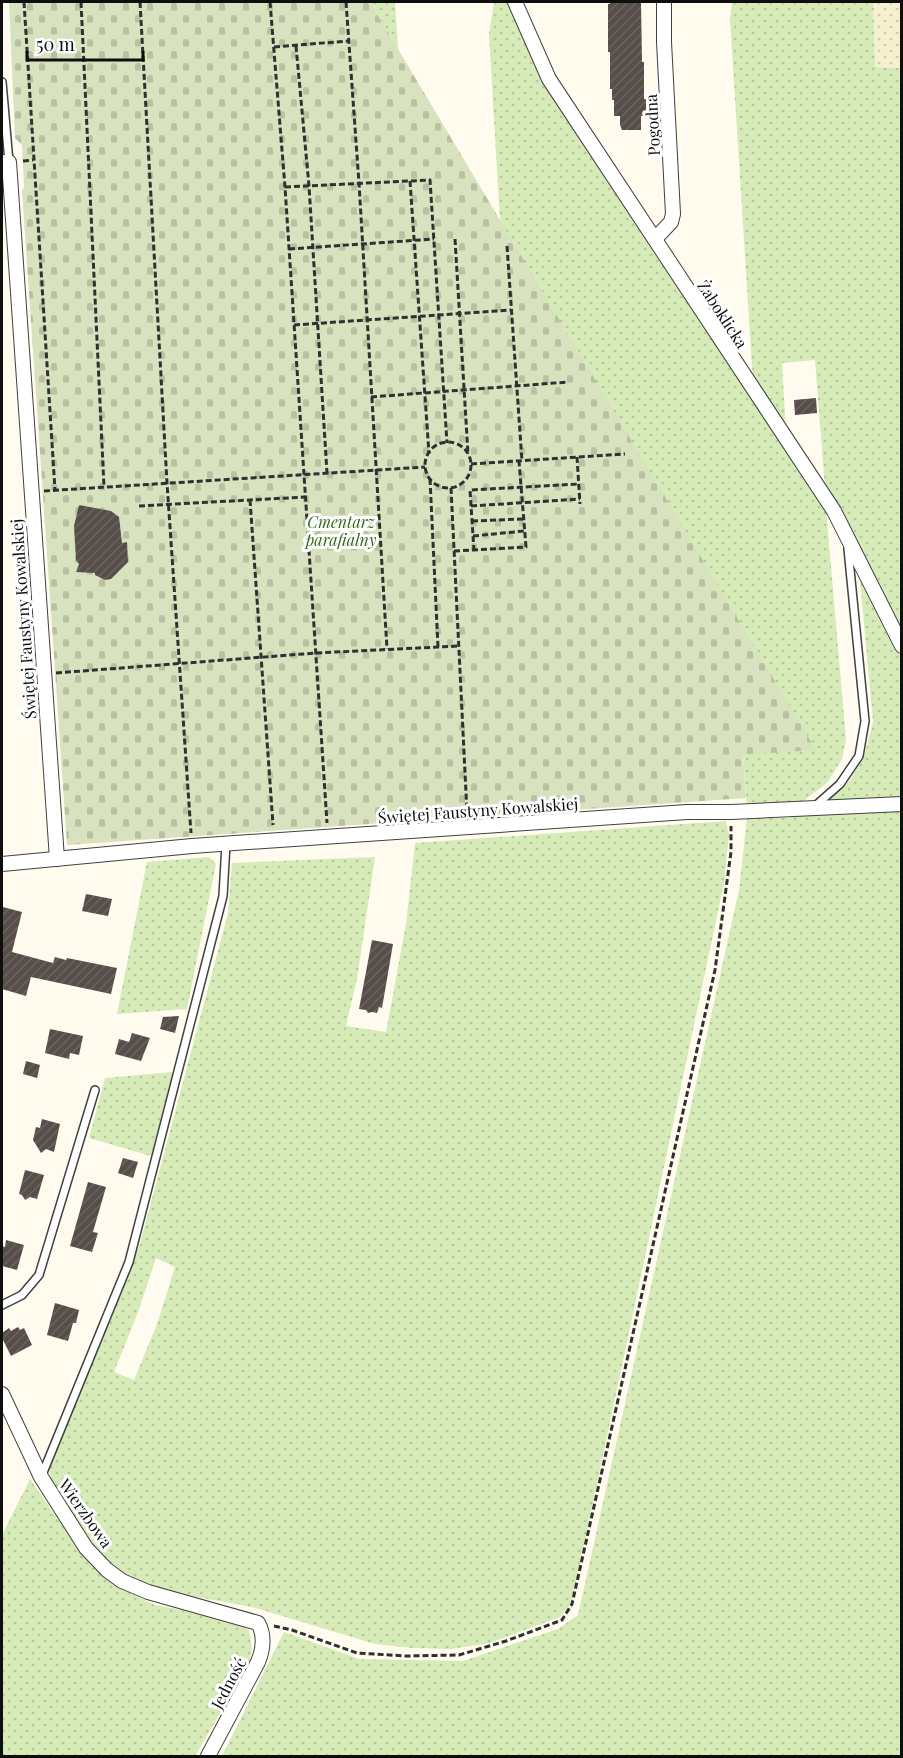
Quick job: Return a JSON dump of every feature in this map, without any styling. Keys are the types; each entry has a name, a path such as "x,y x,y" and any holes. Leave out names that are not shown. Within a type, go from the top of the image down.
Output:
{"street":[{"name":"Żaboklicka","path":"515,2 549,79 834,511 902,646"},
{"name":"Pogodna","path":"655,239 671,222 673,213 664,2"},
{"name":"Świętej Faustyny Kowalskiej","path":"5,162 57,859"},
{"name":"Świętej Faustyny Kowalskiej","path":"2,864 192,846 687,812 902,804"},
{"name":"Wierzbowa","path":"2,1394 40,1477 87,1548 107,1570 122,1581 148,1592 258,1623"},
{"name":"Jedność","path":"208,1756 262,1653 261,1629 258,1623"}],"lane":[{"path":"2,82 5,162"},
{"path":"813,808 840,784 859,756 865,721 848,540"},
{"path":"40,1477 129,1262 223,896 226,844"},
{"path":"2,1305 22,1295 39,1275 95,1090"}],"path":[{"path":"24,2 55,490"},
{"path":"81,2 104,487"},
{"path":"140,2 166,483 192,846"},
{"path":"270,2 285,187 328,836"},
{"path":"346,2 387,649"},
{"path":"274,47 348,41"},
{"path":"296,46 309,186 327,473"},
{"path":"285,187 430,180 447,443"},
{"path":"411,181 429,454"},
{"path":"289,249 434,238"},
{"path":"430,479 444,488 451,488 464,483 470,474 455,239"},
{"path":"454,551 526,547 520,488 507,246"},
{"path":"294,325 511,310"},
{"path":"371,397 568,382"},
{"path":"438,647 430,479 425,467 432,448 441,443 452,442 461,446 468,454"},
{"path":"471,464 625,454"},
{"path":"471,506 580,501 577,458"},
{"path":"39,491 425,467"},
{"path":"474,551 470,490 579,484"},
{"path":"451,488 468,828"},
{"path":"139,506 305,497"},
{"path":"250,500 273,825"},
{"path":"472,521 523,519"},
{"path":"473,536 524,531"},
{"path":"52,674 316,653 459,646"},
{"path":"258,1623 292,1630 357,1653 406,1656 459,1655 562,1620 572,1604 715,970 731,852 730,812"}],"shaded area":[{"path":"873,2 901,2 901,68 875,67"}],"green space":[{"name":"Cmentarz parafialny","path":"9,2 370,2 816,750 743,755 746,798 67,845 22,191 24,187 22,145 15,138"},
{"path":"370,2 395,2 398,49"},
{"path":"494,2 507,2 520,27 826,509 846,740 842,759 828,782 801,803 747,807 743,755 815,749 500,221 489,34"},
{"path":"732,2 873,2 875,67 901,68 901,628 825,488 815,360 782,363 786,432 753,382 730,19"},
{"path":"859,569 901,652 901,800 821,806 850,781 864,757 873,722"},
{"path":"901,807 901,1756 222,1756 284,1632 359,1659 463,1661 558,1629 578,1615 739,890 747,818 788,818 818,811"},
{"path":"726,821 729,835 724,883 572,1602 560,1617 490,1643 451,1649 375,1644 252,1607 180,1594 137,1582 98,1553 52,1482 49,1468 140,1244 228,913 232,863 375,857 357,979 346,1026 386,1032 406,924 415,843","holes":["156,1258 175,1267 157,1324 134,1380 114,1372"]},
{"path":"209,857 216,864 187,1009 117,1014 147,862"},
{"path":"173,1072 151,1156 89,1138 105,1078"},
{"path":"30,1479 73,1541 113,1585 155,1605 238,1620 249,1631 252,1648 249,1664 195,1756 2,1756 2,1535"}],"building":[{"path":"610,2 641,2 646,116 641,116 641,130 622,130 620,116 614,116 614,100 612,100 612,89 610,89 610,52 608,52 608,4"},
{"path":"816,398 817,413 795,415 794,400"},
{"path":"79,505 111,511 119,517 122,543 127,542 128,562 111,579 105,580 95,573 76,572 79,564 76,560 74,526"},
{"path":"86,894 112,899 108,916 82,911"},
{"path":"3,907 22,912 12,952 53,963 55,957 117,968 111,994 31,977 26,996 2,989"},
{"path":"372,940 393,944 382,1008 379,1007 377,1013 368,1013 366,1010 359,1009"},
{"path":"179,1016 175,1033 160,1029 163,1017"},
{"path":"50,1029 83,1036 79,1055 70,1053 69,1059 45,1053"},
{"path":"132,1033 150,1038 141,1061 115,1054 119,1039 129,1042"},
{"path":"26,1061 40,1065 37,1078 23,1074"},
{"path":"42,1119 60,1124 54,1152 46,1149 41,1153 33,1140 36,1127 40,1128"},
{"path":"123,1158 138,1162 133,1178 118,1173"},
{"path":"25,1170 44,1175 37,1199 30,1197 25,1200 19,1194"},
{"path":"88,1182 106,1187 93,1232 98,1233 92,1252 70,1246"},
{"path":"6,1240 24,1245 17,1270 2,1266 2,1246 5,1247"},
{"path":"55,1303 79,1310 68,1341 47,1335"},
{"path":"18,1327 20,1330 24,1328 32,1345 11,1356 2,1338 2,1333 9,1328 11,1331"}]}
